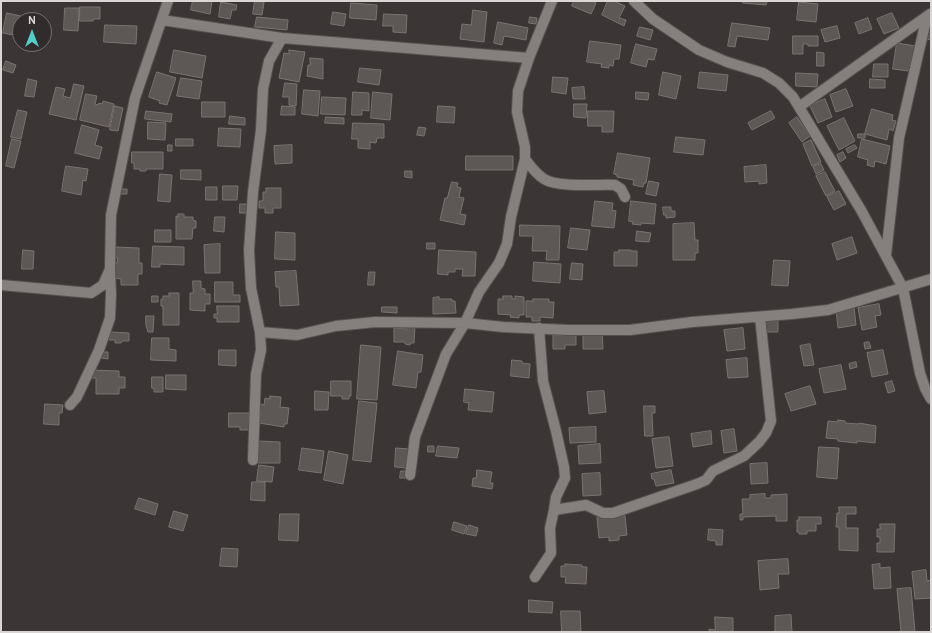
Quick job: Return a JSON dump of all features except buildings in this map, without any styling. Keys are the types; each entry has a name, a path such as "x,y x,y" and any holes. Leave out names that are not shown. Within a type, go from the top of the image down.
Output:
{"street":[{"path":"70,405 77,397 99,350 110,318 110,225 112,207 135,98 168,1"},
{"path":"410,475 415,437 446,354 465,323 479,292 499,263 507,244 511,217 525,159 525,147 517,112 518,91 529,58 552,1"},
{"path":"634,1 652,20 699,50 727,62 763,73 779,83 792,97 861,210 903,288 920,373 925,388 931,399"},
{"path":"799,107 929,14"},
{"path":"886,255 900,138 929,14"},
{"path":"162,20 282,38 529,58"},
{"path":"253,460 256,374 261,350 260,332 251,288 249,250 253,192 261,130 263,89 269,61 282,38"},
{"path":"525,159 534,171 546,180 558,184 615,185 621,189 625,197"},
{"path":"1,285 91,293 102,285 110,269"},
{"path":"260,332 297,335 336,326 375,322 465,323 503,327 630,330 692,322 828,310 931,279"},
{"path":"554,510 586,505 604,513 613,513 706,480 713,472 744,456 759,442 766,433 771,421 760,317"},
{"path":"535,577 551,553 550,528 556,497 565,478 559,446 543,381 539,328"}]}
